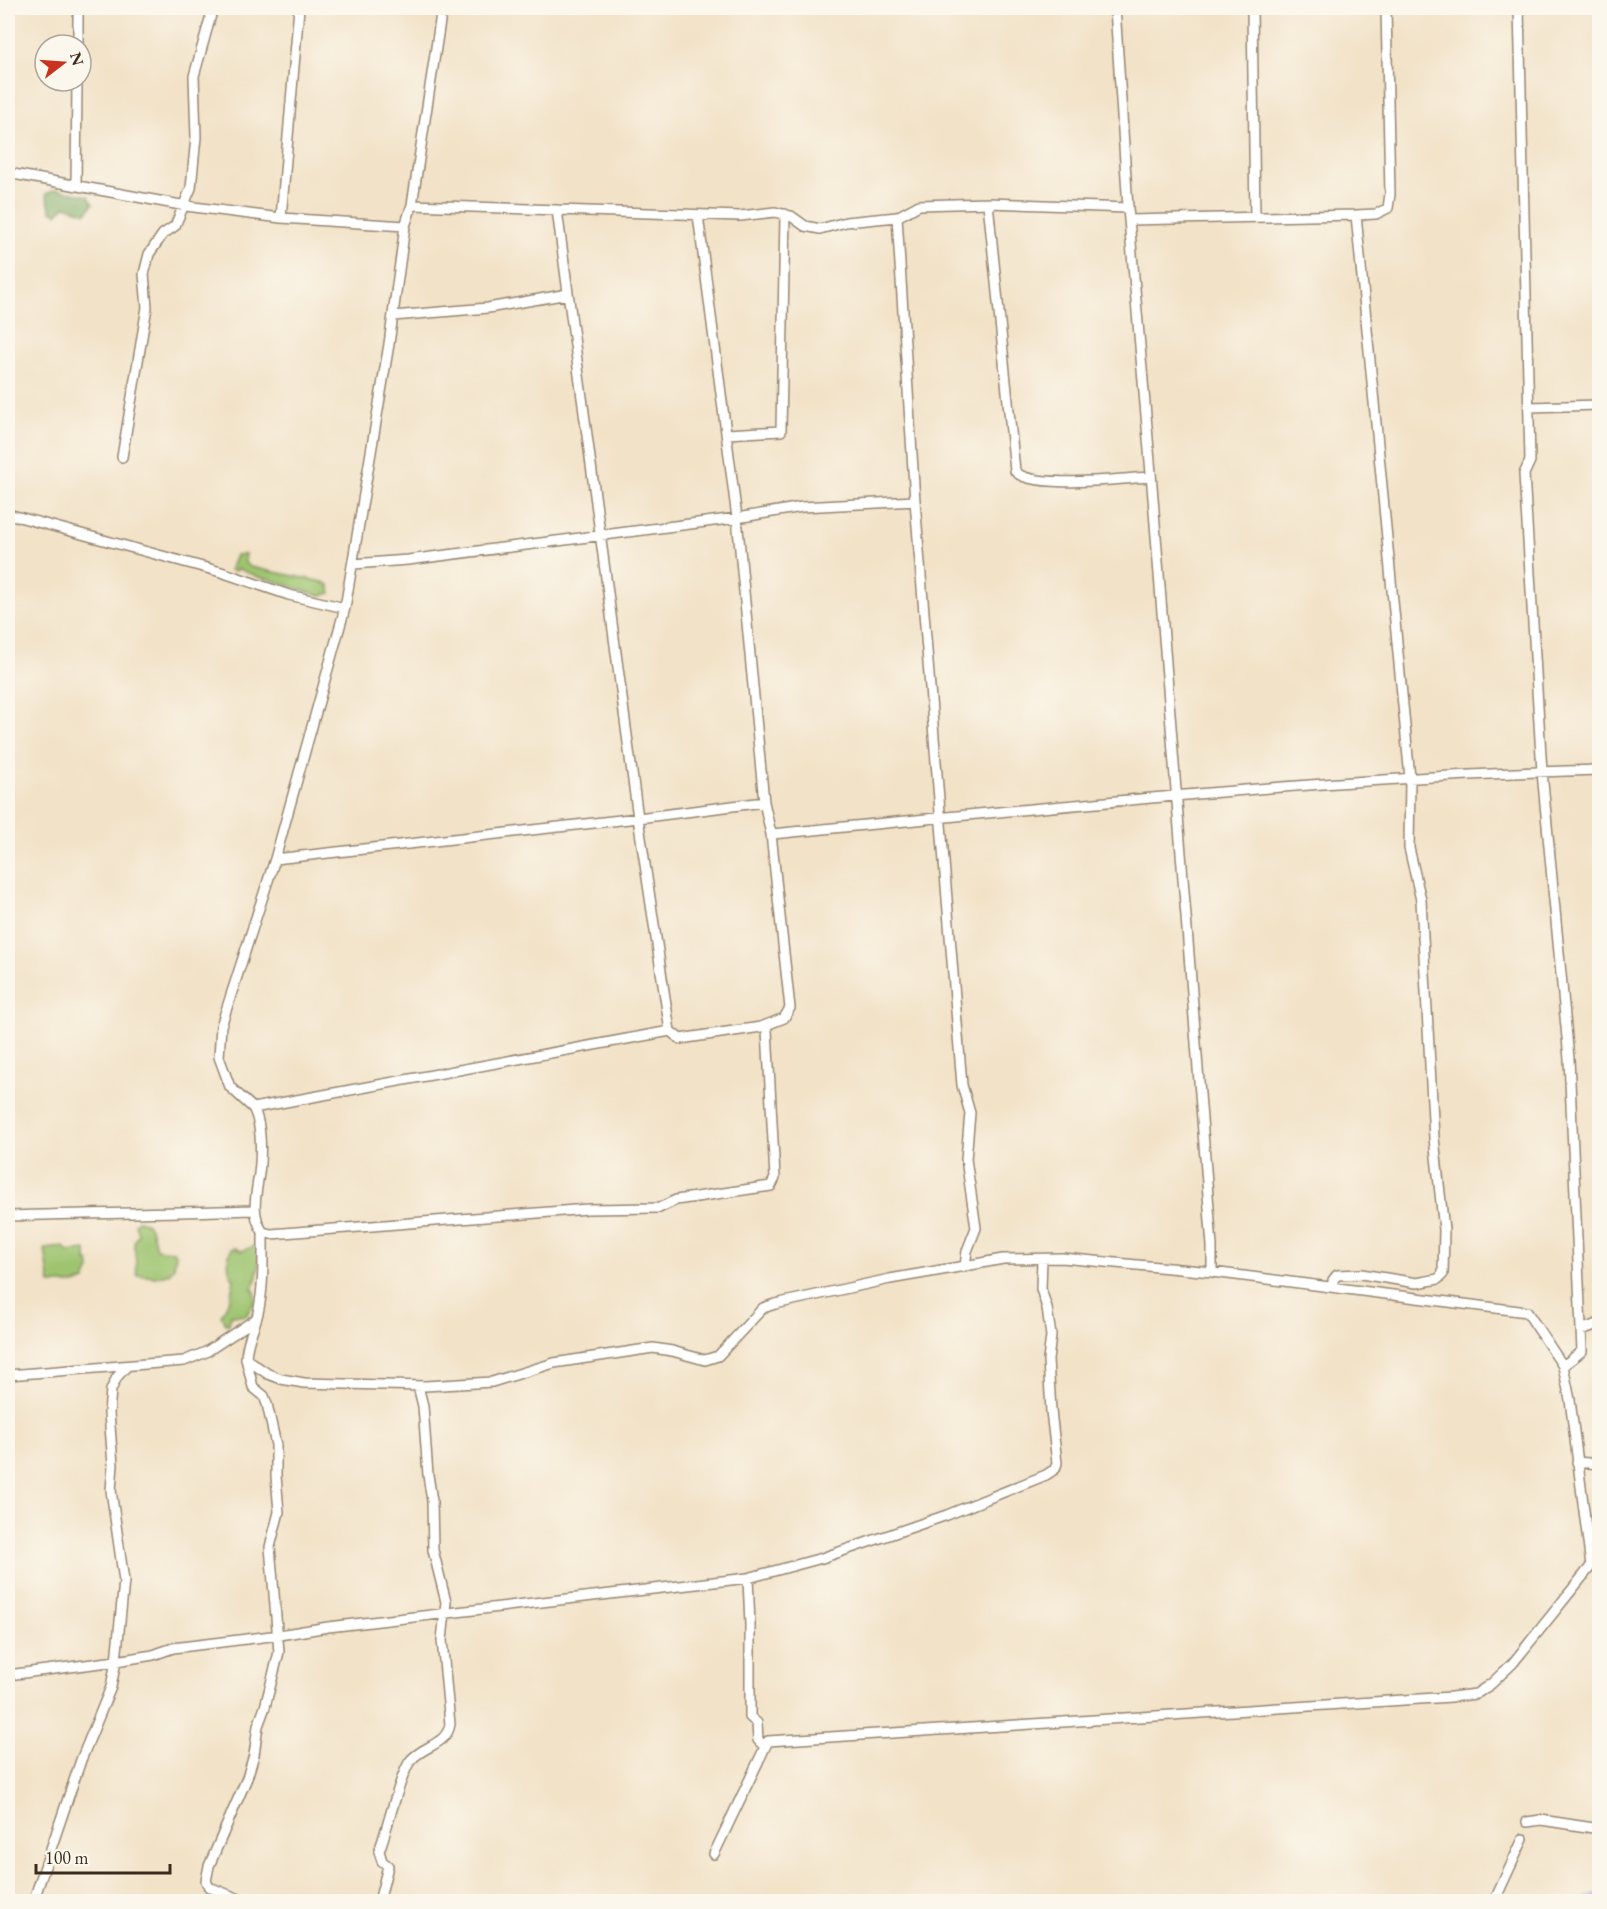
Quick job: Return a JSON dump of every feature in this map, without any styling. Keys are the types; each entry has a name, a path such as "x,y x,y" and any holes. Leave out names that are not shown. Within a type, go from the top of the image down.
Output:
{"street":[{"path":"78,8 78,33"},
{"path":"122,457 147,307 144,274 149,254 163,234 175,225 191,188 196,137 194,76 213,8"},
{"path":"281,218 299,8"},
{"path":"247,1902 209,1887 206,1881 209,1866 247,1778 254,1755 258,1726 279,1652 270,1547 279,1512 276,1445 267,1404 264,1396 253,1387 246,1359 256,1319 262,1278 263,1232 258,1225 255,1210 261,1162 258,1116 230,1087 219,1058 219,1047 222,1026 274,859 345,608 393,316 405,226 412,205 442,8"},
{"path":"1115,8 1128,208 1212,1246 1212,1272"},
{"path":"1252,8 1255,216"},
{"path":"1129,220 1356,215 1376,214 1388,208 1390,194 1386,8"},
{"path":"1519,8 1530,461 1524,474 1542,772 1569,1059 1582,1351 1563,1366"},
{"path":"76,186 77,93"},
{"path":"8,173 183,206 281,218 405,226"},
{"path":"412,205 698,215 751,216 775,212 791,216 805,226 820,229 846,222 897,217 919,205 988,203 1128,208"},
{"path":"988,203 1015,471 1019,476 1037,481 1151,477"},
{"path":"557,210 638,818 670,1031 680,1039 761,1027 784,1018 790,1008 771,834 764,802 737,518 698,215"},
{"path":"726,434 781,431 785,214"},
{"path":"1332,1287 1337,1275 1343,1274 1361,1274 1417,1283 1438,1279 1443,1274 1444,1230 1434,1138 1421,900 1409,848 1410,778 1356,215"},
{"path":"897,217 915,501 962,1085 970,1113 966,1159 976,1228 967,1251 965,1266"},
{"path":"393,316 488,308 568,294"},
{"path":"1529,406 1599,405"},
{"path":"353,564 408,560 737,518 802,507 915,501"},
{"path":"8,514 224,573 289,595 345,608"},
{"path":"771,834 1175,796 1410,778 1599,770"},
{"path":"274,859 764,802"},
{"path":"263,1232 282,1234 588,1209 659,1208 676,1200 771,1186 775,1178 767,1030"},
{"path":"252,1108 670,1031"},
{"path":"8,1216 255,1210"},
{"path":"246,1359 268,1374 304,1383 417,1386 492,1382 554,1363 653,1348 705,1360 718,1356 763,1308 854,1286 1004,1259 1062,1258 1212,1272 1527,1312 1563,1366 1590,1566 1513,1663 1491,1684 1476,1694 768,1741 714,1854"},
{"path":"8,1675 153,1655 173,1648 446,1611 748,1578 822,1558 946,1515 1046,1476 1055,1469 1058,1463 1051,1412 1048,1360 1051,1336 1047,1308 1041,1289 1042,1259"},
{"path":"8,1375 184,1361 206,1352 256,1319"},
{"path":"1581,1330 1599,1323"},
{"path":"33,1902 73,1782 111,1687 116,1661 124,1581 111,1490 113,1465 109,1413 111,1390 117,1377 126,1367"},
{"path":"379,1902 388,1866 382,1860 379,1851 404,1775 410,1761 449,1732 450,1712 442,1640 446,1611 433,1550 432,1502 423,1406 417,1386"},
{"path":"1577,1462 1599,1464"},
{"path":"748,1578 750,1717 757,1723 758,1740 765,1747"},
{"path":"1527,1822 1541,1820 1599,1829"},
{"path":"1494,1902 1523,1839"}],"green space":[{"path":"56,189 89,196 93,204 86,213 65,206 57,214 51,211 46,194"},
{"path":"245,554 245,563 250,567 323,582 329,585 331,593 320,596 239,569 230,570 236,555"},
{"path":"138,1220 143,1221 149,1227 156,1249 173,1251 176,1254 174,1267 170,1273 156,1277 137,1275 134,1242 138,1234 135,1224"},
{"path":"258,1245 258,1273 252,1288 255,1292 255,1301 246,1316 231,1315 229,1324 225,1324 221,1316 230,1298 234,1279 228,1265 231,1249 236,1248 241,1251"},
{"path":"64,1247 68,1252 86,1250 86,1261 89,1261 90,1269 85,1281 74,1284 50,1284 45,1249"}],"waterway":[{"path":"1585,1902 1600,1897"}]}
